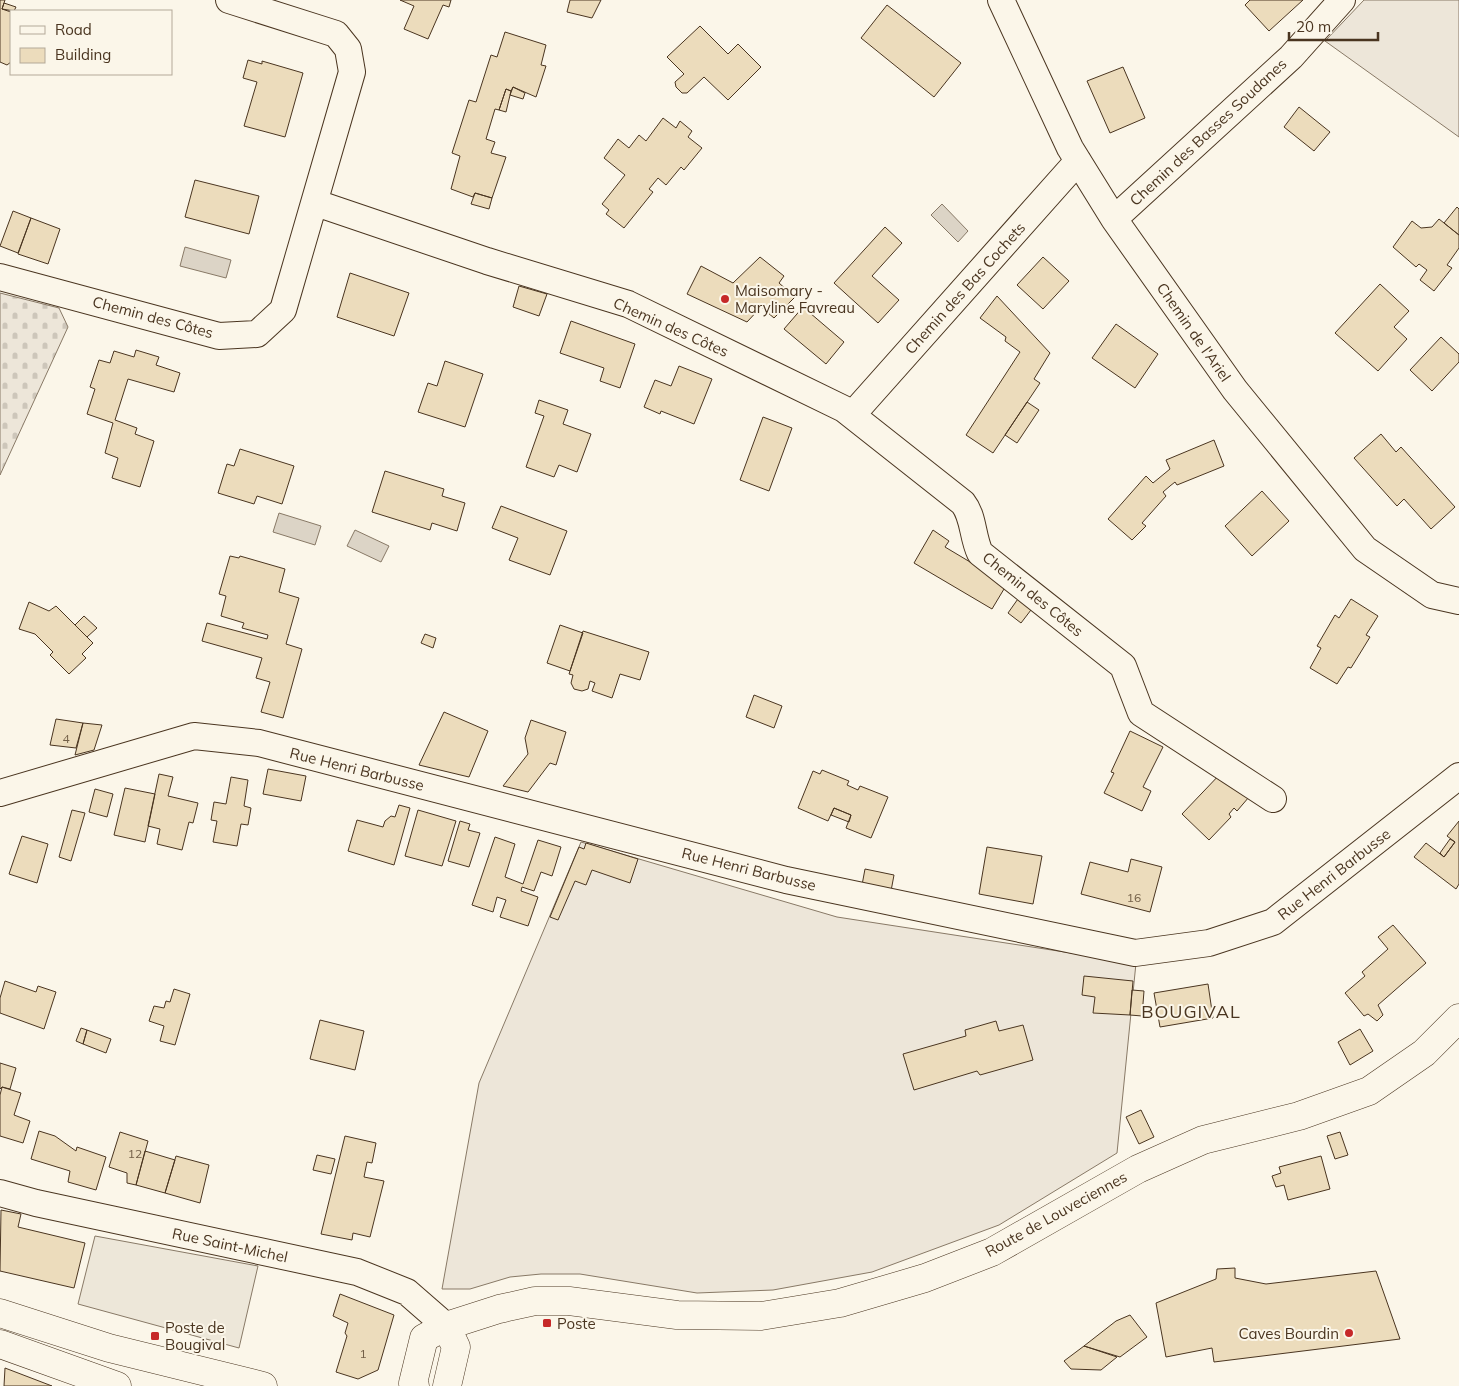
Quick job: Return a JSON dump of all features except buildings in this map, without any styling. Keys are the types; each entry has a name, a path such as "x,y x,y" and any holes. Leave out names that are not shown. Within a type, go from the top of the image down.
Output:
{"street":[{"path":"229,0 336,34 348,49 352,72 316,203"},
{"name":"Chemin de l'Ariel","path":"1001,0 1078,161 1114,219 1236,390 1365,549 1432,595 1459,600"},
{"name":"Chemin des Basses Soudanes","path":"1114,219 1291,57 1342,0"},
{"name":"Chemin des Bas Cochets","path":"852,415 1078,161"},
{"name":"Chemin des Côtes","path":"0,277 219,336 257,334 284,310 316,203 487,261 628,304 844,409 852,415 963,503 970,512 974,540 980,553 1123,666 1141,713 1273,798"},
{"name":"Rue Henri Barbusse","path":"0,793 194,736 259,744 786,880 1135,953 1209,943 1273,922 1459,776"},
{"name":"Route de Louveciennes","path":"415,1386 413,1383 424,1338 446,1326 499,1309 535,1301 569,1301 676,1315 761,1316 840,1303 925,1278 992,1252 1138,1169 1203,1140 1299,1116 1369,1091 1424,1053 1459,1018"},
{"name":"Rue Saint-Michel","path":"0,1193 36,1203 357,1272 407,1292 446,1326"},
{"path":"0,1313 102,1346 263,1386"},
{"path":"446,1326 456,1347 447,1386"},
{"path":"0,1344 117,1386"}],"green space":[{"path":"1364,0 1459,0 1459,137 1325,41"},
{"path":"0,293 59,308 68,327 0,475"},
{"path":"581,842 837,917 1136,963 1117,1153 999,1225 872,1272 773,1290 697,1293 580,1274 541,1274 510,1277 470,1289 442,1289 479,1083"}],"shaded area":[{"path":"942,204 968,231 958,242 931,215"},
{"path":"185,247 231,260 226,278 180,266"},
{"path":"279,513 321,526 315,545 273,532"},
{"path":"355,530 389,546 381,562 347,546"},
{"path":"95,1236 258,1266 239,1348 78,1304"}],"place":[{"name":"Maisomary - Maryline Favreau","path":"725,299"},
{"name":"Poste","path":"547,1323"},
{"name":"Caves Bourdin","path":"1349,1333"},
{"name":"Poste de Bougival","path":"155,1336"}],"district":[{"name":"BOUGIVAL","path":"1191,1011"}]}
